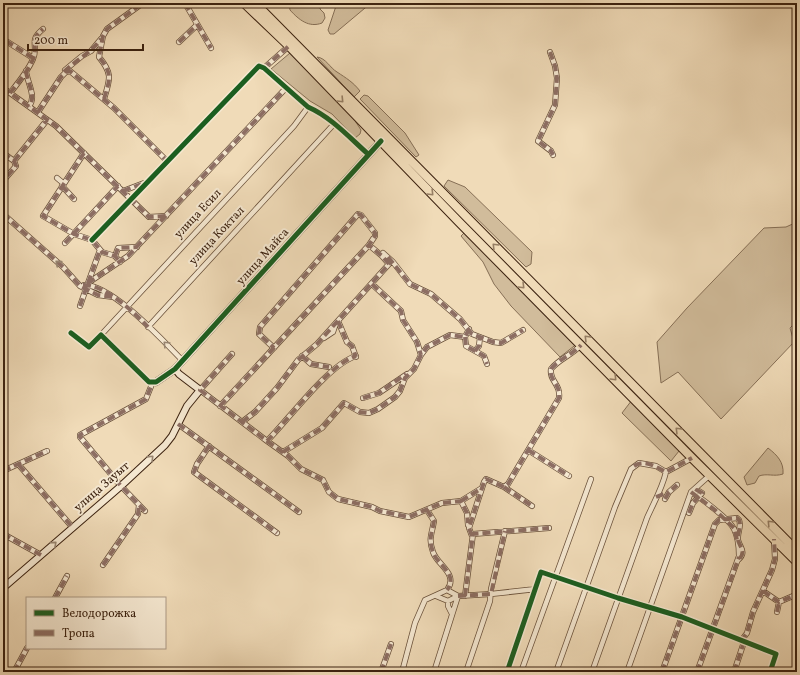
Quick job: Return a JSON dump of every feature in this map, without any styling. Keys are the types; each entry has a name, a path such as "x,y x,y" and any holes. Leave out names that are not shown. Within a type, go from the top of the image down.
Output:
{"highway":[{"path":"244,3 289,46 692,458 797,562"},
{"path":"255,3 797,551"}],"street":[{"path":"38,112 64,74 71,70 82,56 91,51 107,29 143,3"},
{"path":"185,3 211,48"},
{"path":"179,42 197,24"},
{"path":"10,93 26,72 33,58 33,42 36,35 44,29"},
{"path":"99,57 103,36"},
{"path":"6,41 33,58"},
{"path":"264,68 289,46"},
{"path":"91,51 99,57 109,70 110,75 104,99"},
{"path":"550,52 556,66 557,78 555,105 538,141 551,151 553,155"},
{"path":"92,240 259,66 264,68 308,107 315,110 334,124 368,154"},
{"path":"71,70 104,99 167,161"},
{"path":"26,72 32,96 32,103 29,106"},
{"path":"3,88 38,112 84,153 131,198 157,226"},
{"path":"3,214 63,267 80,286 87,286 120,262 137,247 286,88"},
{"name":"улица Есил","path":"71,333 89,347 294,126 308,107"},
{"path":"14,161 47,120"},
{"name":"улица Коктал","path":"148,327 334,124"},
{"name":"улица Майса","path":"154,383 175,369 381,141"},
{"path":"3,153 14,161 15,167 3,181"},
{"path":"84,153 43,216 74,234 92,240 100,250 115,256 120,262"},
{"path":"57,178 74,199"},
{"path":"123,191 146,183"},
{"path":"65,242 118,186"},
{"path":"220,406 274,348 369,245 376,236 361,215 358,214 260,327 259,334 274,348"},
{"path":"149,217 166,216"},
{"path":"242,422 251,416 277,388 302,356 322,339 390,264 369,245"},
{"path":"115,256 118,248 137,247"},
{"path":"80,306 100,250"},
{"path":"375,250 383,253 393,262 410,284 431,294 460,319 472,334 493,342 501,343 523,330"},
{"path":"372,284 401,311 403,320 417,342 421,355"},
{"path":"87,286 98,295 112,297 127,306 183,360"},
{"path":"267,441 329,374 346,359 356,356 352,346 348,342 337,322"},
{"path":"469,329 465,337 466,346 484,356 488,364"},
{"path":"101,335 149,382 154,383 146,399 80,435 81,440 145,511"},
{"path":"283,452 322,428 344,403 360,412 369,414 378,409 396,397 409,373 419,362 421,355 427,347 450,335 465,337"},
{"path":"475,351 479,346 480,337"},
{"path":"504,487 559,398 559,387 552,378 551,369 555,364 574,353 581,344"},
{"path":"200,390 232,354"},
{"path":"302,356 311,364 329,368"},
{"path":"175,369 179,374 220,406 283,452 305,472 323,480 334,498 372,507 380,511 410,516 442,503 461,501 482,488"},
{"path":"363,398 379,393 409,373"},
{"name":"улица Зауыт","path":"3,588 121,486 165,445 172,436 187,406 200,390"},
{"path":"178,424 299,512"},
{"path":"209,446 197,464 194,472 277,533"},
{"path":"528,450 569,476"},
{"path":"3,472 47,451"},
{"path":"592,672 656,497 661,491 666,472 672,467 692,458"},
{"path":"556,672 631,469 639,463 646,463 666,472"},
{"path":"19,465 73,528"},
{"path":"628,672 650,608 695,495 710,475"},
{"path":"469,528 486,479 504,487 532,506"},
{"path":"521,672 591,479"},
{"path":"665,499 669,492 677,485"},
{"path":"656,497 669,492"},
{"path":"689,513 695,495"},
{"path":"695,495 734,528 738,541"},
{"path":"461,501 467,513 469,528 474,534 465,596"},
{"path":"103,565 140,510 140,505"},
{"path":"402,672 416,623 425,600 447,590 450,580 449,574 433,553 430,538 434,521 427,510"},
{"path":"662,672 715,524 719,520 737,518 739,520 738,560 714,630 697,672"},
{"path":"474,534 549,528"},
{"path":"466,672 490,601 505,531"},
{"path":"3,534 41,555"},
{"path":"734,672 753,612 775,559 774,539"},
{"path":"507,672 541,572 618,598 682,617 776,654 770,672"},
{"path":"56,597 67,576"},
{"path":"436,596 448,601 458,596 536,589"},
{"path":"447,590 458,596"},
{"path":"763,591 779,602"},
{"path":"434,672 458,596"},
{"path":"779,602 793,596"},
{"path":"448,601 448,606 452,614"},
{"path":"777,612 779,602"},
{"path":"381,672 392,644"},
{"path":"14,672 27,649"}],"shaded area":[{"path":"289,3 321,3 320,9 324,13 325,18 322,23 317,24 309,24 304,22 290,10"},
{"path":"337,3 371,3 334,34 330,34 328,30"},
{"path":"290,53 350,113 361,130 360,134 355,138 332,114 310,101 271,69"},
{"path":"317,57 325,61 360,91 354,97"},
{"path":"364,95 368,96 405,133 419,155 416,157 360,99"},
{"path":"448,180 465,187 532,252 531,264 526,267 444,186"},
{"path":"797,222 797,321 790,328 794,342 721,419 678,372 661,383 657,342 687,308 764,228 786,227"},
{"path":"466,231 578,343 560,357 511,306 494,284 483,262 461,236"},
{"path":"632,400 679,448 679,451 671,461 622,413"},
{"path":"768,448 781,462 783,474 759,476 755,483 747,485 744,477"}],"marked path":[{"path":"104,99 109,77 107,68 99,57 103,36 107,29 143,3"},
{"path":"185,3 211,48"},
{"path":"179,42 197,25"},
{"path":"10,93 23,77 31,63 35,54 36,37 43,29"},
{"path":"64,72 93,48 101,39"},
{"path":"6,41 33,58"},
{"path":"264,68 289,46"},
{"path":"550,52 557,78 555,105 538,141 551,151 553,155"},
{"path":"26,71 32,94 29,106"},
{"path":"38,112 61,77 66,72 70,71 114,108 167,161"},
{"path":"3,88 56,126 149,217 166,216"},
{"path":"80,306 88,283 128,256 286,88"},
{"path":"14,161 47,120"},
{"path":"3,153 14,161 16,166 3,181"},
{"path":"84,153 43,216 74,234 92,240 102,252 115,256 120,262"},
{"path":"123,191 142,184"},
{"path":"62,186 74,199"},
{"path":"65,243 118,186"},
{"path":"3,214 63,267 80,286 98,295 113,297"},
{"path":"220,406 369,245 375,236 375,233 361,215 358,214 260,327 259,334 274,348"},
{"path":"242,422 255,412 277,388 298,360 317,344 389,264 369,245"},
{"path":"115,256 118,248 137,247"},
{"path":"88,283 100,250"},
{"path":"388,257 410,284 431,294 460,319 472,334 493,342 501,343 523,330"},
{"path":"372,284 401,311 403,320 417,342 421,355"},
{"path":"83,285 100,289 109,294 127,307 148,327"},
{"path":"338,321 347,342 352,346 356,357"},
{"path":"283,452 322,428 344,403 360,412 369,413 378,409 395,397 400,391 405,378 414,369 427,347 450,335 465,337 469,329"},
{"path":"465,337 466,346 484,356 487,364"},
{"path":"475,351 479,346 480,337"},
{"path":"472,536 469,528 484,482 486,479 504,487 508,484 559,398 558,389 552,377 551,369 581,345"},
{"path":"232,354 200,390 267,441 321,381 345,361 356,356"},
{"path":"302,356 311,364 329,367"},
{"path":"363,398 379,393 406,374"},
{"path":"145,511 121,486 80,437 80,435 146,399 152,384"},
{"path":"178,424 299,512"},
{"path":"267,441 288,456 301,469 323,480 329,492 338,499 372,507 380,511 409,517 442,503 461,501 467,513 468,523"},
{"path":"209,446 197,464 194,472 277,533"},
{"path":"528,450 569,476"},
{"path":"3,471 47,451"},
{"path":"634,466 642,463 654,466 666,472 692,458"},
{"path":"19,465 73,528"},
{"path":"665,499 669,492 677,485"},
{"path":"504,487 532,506"},
{"path":"461,501 482,488"},
{"path":"689,513 693,503 702,493 697,490 694,495"},
{"path":"656,497 669,492"},
{"path":"691,492 715,510 734,528 737,540"},
{"path":"103,565 138,514 139,505"},
{"path":"427,510 434,521 431,536 433,552 435,557 449,574 450,584 447,590"},
{"path":"662,672 715,524 719,520 737,518 739,520 740,525 738,540 742,550 742,555 738,560"},
{"path":"465,596 473,534 549,528"},
{"path":"458,596 491,594 505,531"},
{"path":"3,534 41,555"},
{"path":"741,641 747,633 753,612 772,570 775,559 774,539"},
{"path":"697,672 739,557"},
{"path":"56,597 67,576"},
{"path":"763,591 779,602 793,596"},
{"path":"777,612 779,602"},
{"path":"734,672 744,642"},
{"path":"381,672 391,644"},
{"path":"14,672 26,649"}],"cycle path":[{"path":"92,240 259,66 264,68 308,107 325,116 368,154"},
{"path":"71,333 89,347 101,335 149,382 156,382 175,369 381,141"},
{"path":"507,672 541,572 618,598 682,617 776,654 770,672"}]}
